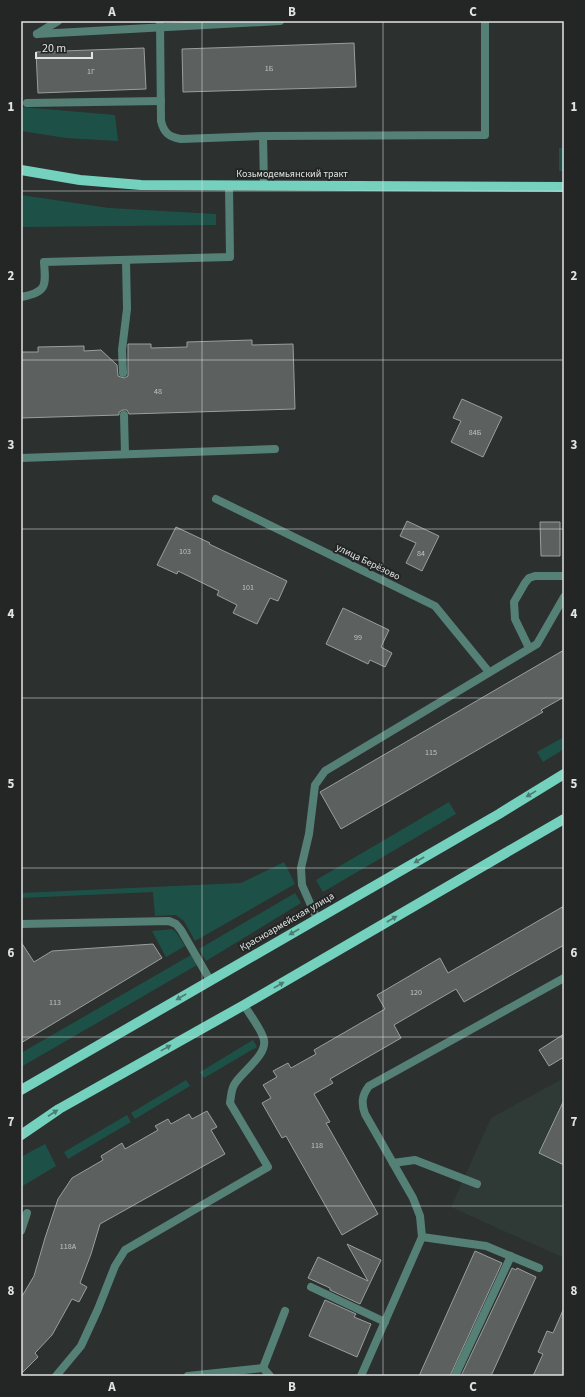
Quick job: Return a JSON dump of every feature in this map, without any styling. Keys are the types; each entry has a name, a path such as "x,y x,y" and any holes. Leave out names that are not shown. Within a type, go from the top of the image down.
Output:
{"main road":[{"name":"Козьмодемьянский тракт","path":"21,170 109,184 141,185 564,186"},
{"name":"Красноармейская улица","path":"21,1090 492,818 564,774"},
{"path":"21,1135 66,1105 244,1005 564,819"}],"lane":[{"path":"58,21 36,34 160,24 280,21"},
{"path":"160,24 161,121 167,134 173,138 181,139 263,136 485,135 485,21"},
{"path":"27,104 161,101"},
{"path":"263,136 264,186"},
{"path":"21,297 34,294 44,286 44,262 230,257 229,186"},
{"path":"123,373 122,350 127,309 126,260"},
{"path":"124,415 125,454"},
{"path":"21,458 275,449"},
{"name":"улица Берёзово","path":"216,499 435,606 489,672"},
{"path":"529,648 515,619 514,602 524,583 529,578 535,576 564,576"},
{"path":"317,919 302,885 301,868 309,834 315,785 325,771 537,644 564,597"},
{"path":"21,924 169,921 176,924 181,930 210,980"},
{"path":"361,1376 422,1237 420,1216 413,1198 365,1114 362,1106 364,1092 369,1086 564,978"},
{"path":"56,1376 81,1346 115,1266 125,1250 268,1167 230,1103 234,1085 264,1048 263,1036 244,1005"},
{"path":"393,1163 415,1160 477,1184"},
{"path":"21,1231 27,1213"},
{"path":"422,1237 486,1246 539,1268"},
{"path":"454,1376 511,1256"},
{"path":"311,1287 385,1322"},
{"path":"263,1368 285,1311"},
{"path":"188,1376 263,1368"},
{"path":"263,1368 270,1376"}],"shaded area":[{"path":"564,1078 564,1258 451,1207 491,1118"}],"green space":[{"path":"21,107 115,115 118,141 66,138 21,131"},
{"path":"559,148 564,148 564,171 559,171"},
{"path":"21,195 109,208 216,214 216,225 21,227"},
{"path":"564,737 564,749 543,762 537,752"},
{"path":"449,802 456,814 323,892 316,880"},
{"path":"284,862 295,884 195,941 184,921 176,915 155,916 153,892 21,898 21,893 241,883"},
{"path":"295,893 301,903 206,961 199,949"},
{"path":"172,929 176,932 185,946 166,957 152,931"},
{"path":"191,955 197,965 21,1067 21,1053"},
{"path":"253,1040 257,1047 204,1078 200,1072"},
{"path":"186,1080 190,1086 135,1119 131,1113"},
{"path":"127,1115 131,1122 68,1159 64,1152"},
{"path":"45,1144 56,1166 21,1187 21,1157"}],"building":[{"path":"354,43 356,87 183,92 182,49"},
{"path":"144,48 146,89 38,93 36,52"},
{"path":"252,340 252,345 293,344 295,409 129,414 127,410 123,410 119,412 119,415 21,418 21,352 38,352 38,347 84,346 84,351 101,350 117,365 118,376 124,378 128,376 128,344 151,344 151,348 187,347 187,342"},
{"path":"462,399 502,417 483,457 451,442 461,421 453,418"},
{"path":"407,521 439,536 422,571 406,563 416,543 400,536"},
{"path":"540,522 560,522 560,556 541,556"},
{"path":"176,527 287,581 278,601 270,598 257,624 233,613 237,605 217,595 219,591 178,571 177,574 157,565"},
{"path":"343,608 389,630 381,647 392,653 385,667 370,660 368,664 326,644"},
{"path":"564,650 564,697 541,710 543,712 341,829 320,792"},
{"path":"564,906 564,945 464,1002 456,989 394,1025 401,1038 330,1079 333,1083 314,1094 330,1122 326,1123 378,1214 342,1235 286,1136 282,1138 262,1103 271,1098 263,1085 277,1077 273,1071 288,1063 291,1068 316,1054 314,1050 385,1009 377,995 440,958 448,973"},
{"path":"21,942 34,962 52,951 153,944 162,958 21,1043"},
{"path":"564,1034 564,1057 549,1066 539,1050"},
{"path":"564,1100 564,1165 539,1153"},
{"path":"207,1111 217,1127 211,1130 225,1154 100,1224 80,1283 87,1287 79,1302 72,1299 52,1335 35,1353 38,1357 21,1374 21,1298 34,1276 58,1199 72,1178 103,1160 101,1156 122,1143 125,1149 158,1130 155,1126 168,1119 171,1124 189,1114 192,1119"},
{"path":"347,1244 381,1260 360,1304 308,1278 318,1257 368,1281"},
{"path":"475,1251 502,1263 450,1376 419,1376"},
{"path":"512,1268 516,1270 517,1268 536,1277 491,1376 461,1376"},
{"path":"325,1300 356,1314 354,1317 371,1324 357,1357 309,1336"},
{"path":"564,1308 564,1376 533,1376 543,1354 538,1352 547,1331 553,1333"}]}
